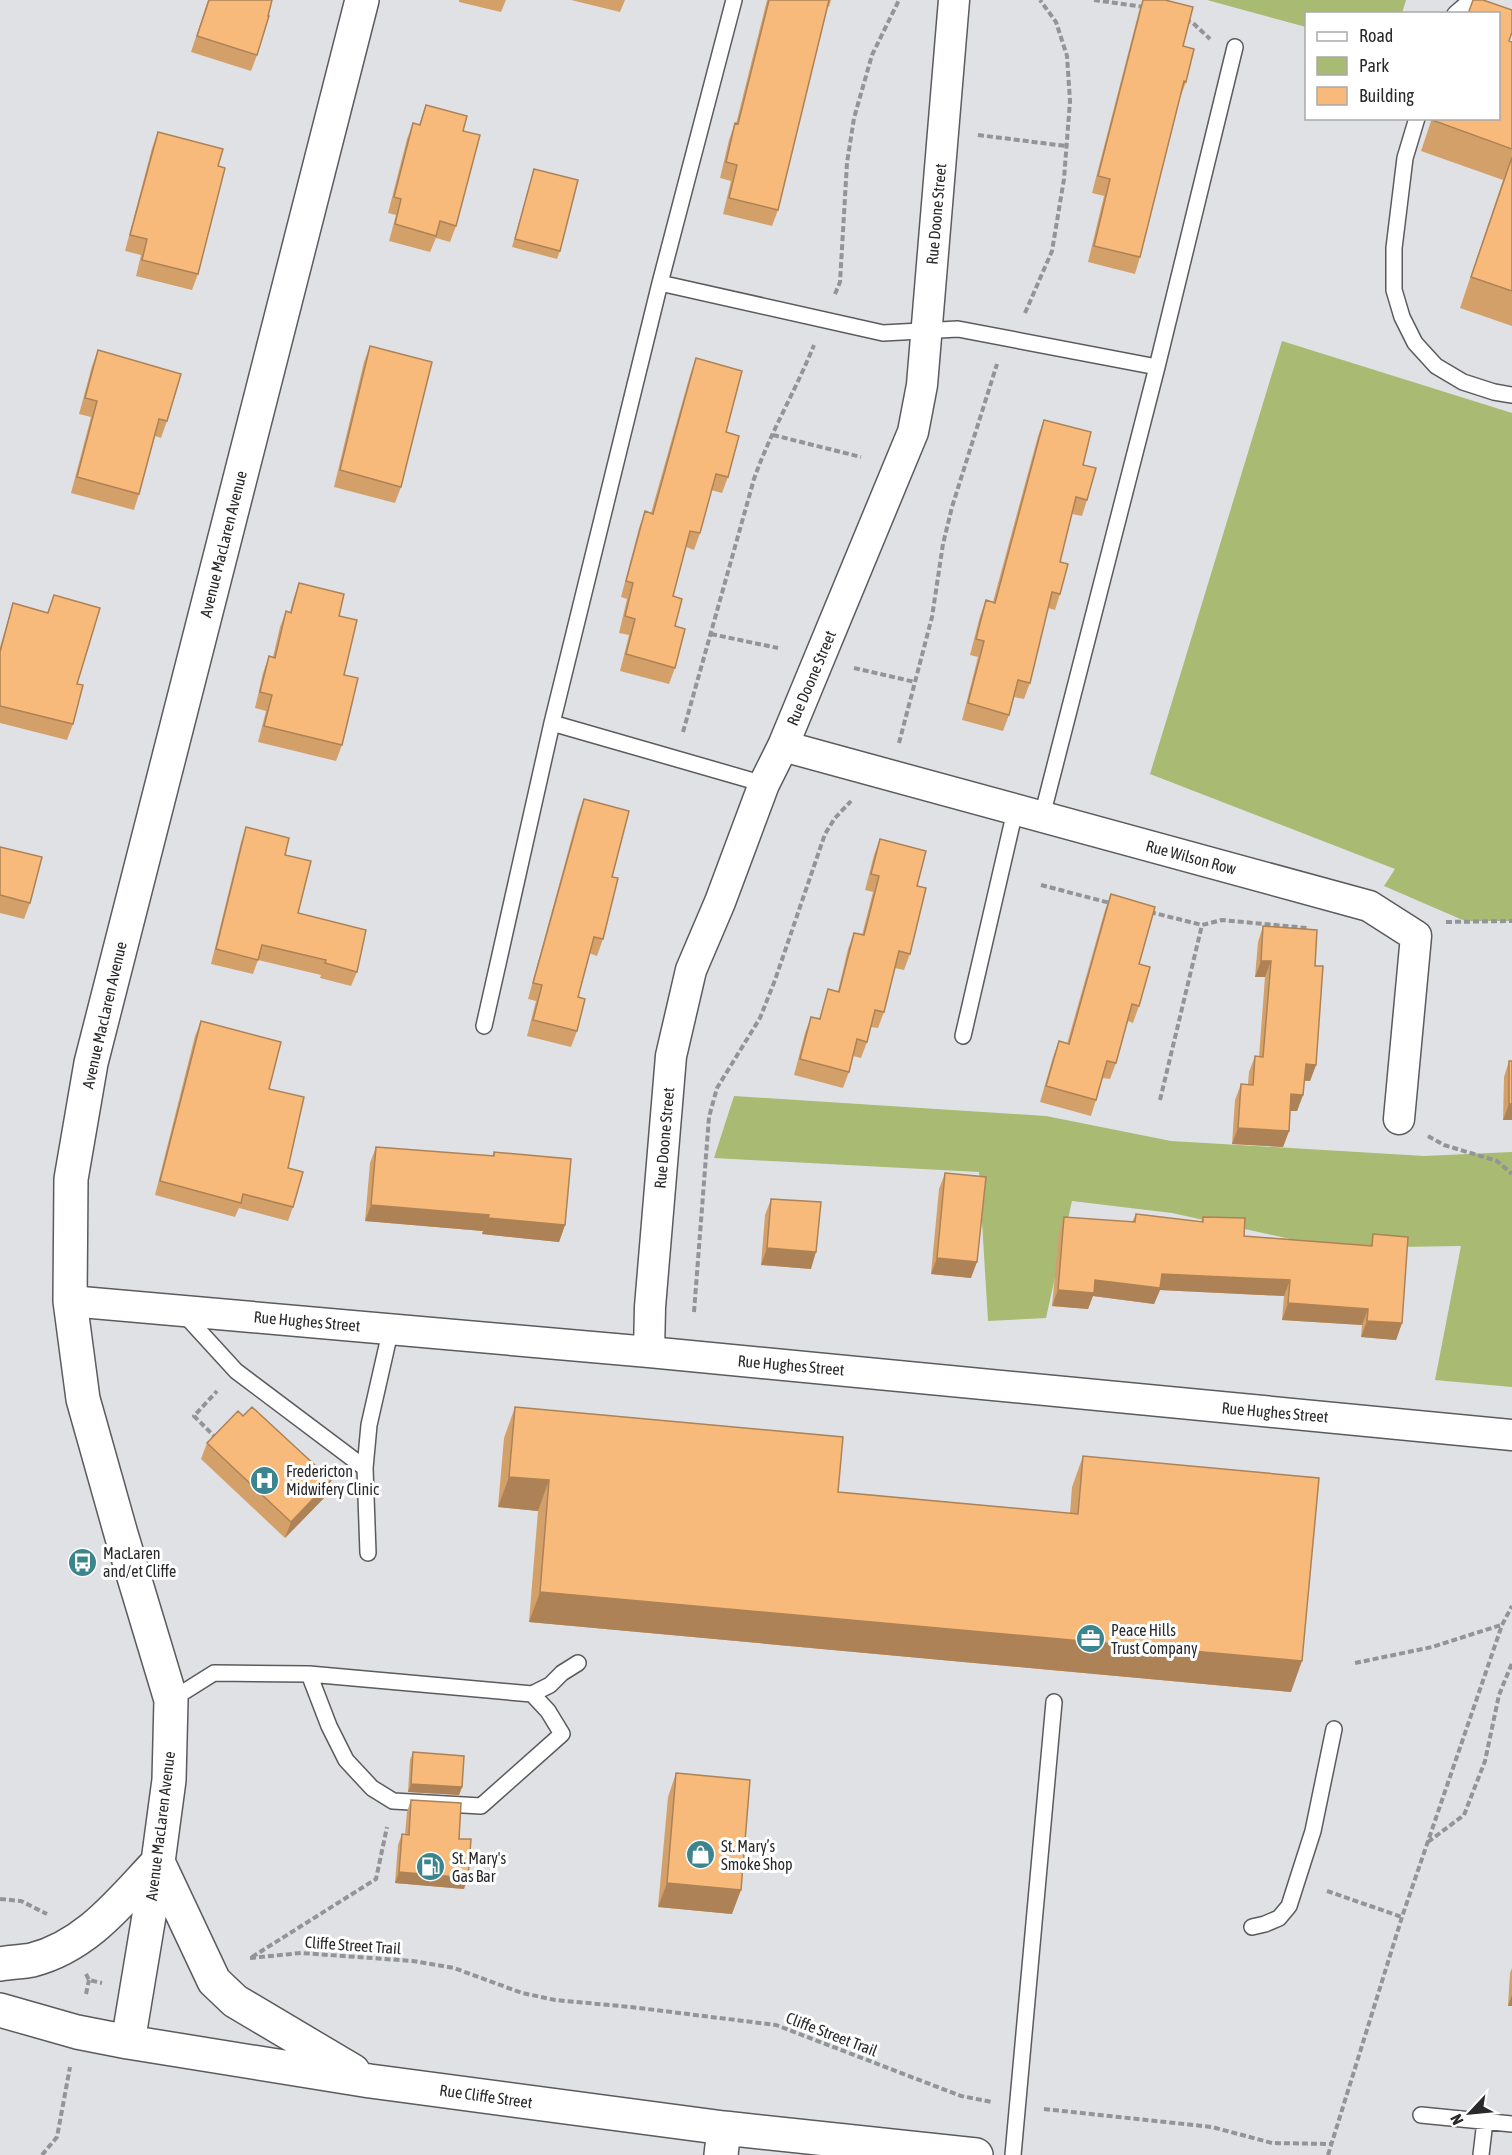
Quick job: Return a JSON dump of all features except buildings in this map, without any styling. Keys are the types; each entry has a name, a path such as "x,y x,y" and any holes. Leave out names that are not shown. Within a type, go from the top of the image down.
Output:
{"street":[{"name":"Avenue MacLaren Avenue","path":"128,2042 158,1862 169,1780 171,1700 83,1399 69,1301 71,1179 91,1063 362,0"},
{"name":"Rue Doone Street","path":"649,1352 650,1306 671,1056 691,970 720,902 764,784 783,746 913,432 922,385 954,0"},
{"name":"Rue Wilson Row","path":"783,746 1369,906 1416,936 1399,1119"},
{"name":"Rue Hughes Street","path":"69,1301 390,1328 1512,1434"},
{"path":"0,1964 32,1960 72,1945 96,1927 158,1862 214,1981 235,2001 370,2081"},
{"name":"Rue Cliffe Street","path":"0,2010 77,2032 128,2042 722,2141 976,2155"}],"lane":[{"path":"484,1026 552,723 660,283 734,0"},
{"path":"1457,12 1471,0"},
{"path":"963,1036 1157,368 1235,46"},
{"path":"1416,120 1405,158 1394,248 1394,290 1402,317 1415,343 1437,366 1463,382 1512,395"},
{"path":"660,283 883,333 958,329 1157,368"},
{"path":"552,723 764,784"},
{"path":"180,1310 236,1371 365,1468"},
{"path":"368,1553 365,1468 369,1425 390,1328"},
{"path":"171,1700 214,1673 309,1674 532,1694 550,1685 562,1673 578,1663"},
{"path":"309,1674 329,1726 346,1760 372,1788 393,1801 481,1806 562,1734 548,1711 532,1694"},
{"path":"1013,2155 1054,1702"},
{"path":"1251,1927 1279,1918 1289,1906 1313,1831 1334,1729"},
{"path":"1420,2115 1512,2124"},
{"path":"1481,2155 1485,2121"}],"path":[{"path":"676,758 762,455 802,376 840,282 847,163 854,118 872,55 898,0"},
{"path":"694,1312 710,1117 717,1088 760,1018 776,980 825,834 835,818 895,756 932,617 943,544 952,507 999,358 1022,320 1052,251 1064,179 1070,101 1067,56 1056,22 1040,0"},
{"path":"1094,0 1151,8"},
{"path":"1183,20 1193,23 1210,39 1235,46"},
{"path":"943,131 1066,146"},
{"path":"772,435 861,457"},
{"path":"711,634 778,648"},
{"path":"818,660 915,682"},
{"path":"1160,1100 1202,926"},
{"path":"1399,1119 1444,1145 1497,1161 1512,1174"},
{"path":"222,1432 217,1440 194,1416 236,1371"},
{"path":"1328,2155 1402,1917 1502,1625 1512,1606"},
{"path":"1355,1663 1432,1647 1502,1625"},
{"path":"1427,1843 1464,1815 1485,1761 1499,1695 1512,1663"},
{"name":"Cliffe Street Trail","path":"393,1801 376,1879 250,1958 301,1953 413,1961 454,1968 522,1993 555,2000 776,2025 961,2096 1017,2106 1212,2127 1272,2143 1331,2144"},
{"path":"1327,1891 1402,1917"},
{"path":"0,1899 21,1901 54,1919"},
{"path":"86,1994 89,1980"},
{"path":"42,2155 57,2137 70,2066"}],"green space":[{"path":"1207,0 1406,0 1402,12 1305,12 1305,27"},
{"path":"1282,341 1512,413 1512,921 1465,921 1384,886 1395,869 1150,774"},
{"path":"734,1096 1046,1116 1171,1141 1424,1156 1512,1152 1512,1387 1435,1380 1461,1246 1331,1248 1172,1213 1072,1201 1046,1318 988,1321 979,1172 714,1158"}],"place":[{"name":"Fredericton Midwifery Clinic","path":"265,1480"},
{"name":"MacLaren and/et Cliffe","path":"82,1562"},
{"name":"Peace Hills Trust Company","path":"1090,1639"},
{"name":"St. Mary’s Smoke Shop","path":"700,1855"},
{"name":"St. Mary's Gas Bar","path":"431,1867"}]}
